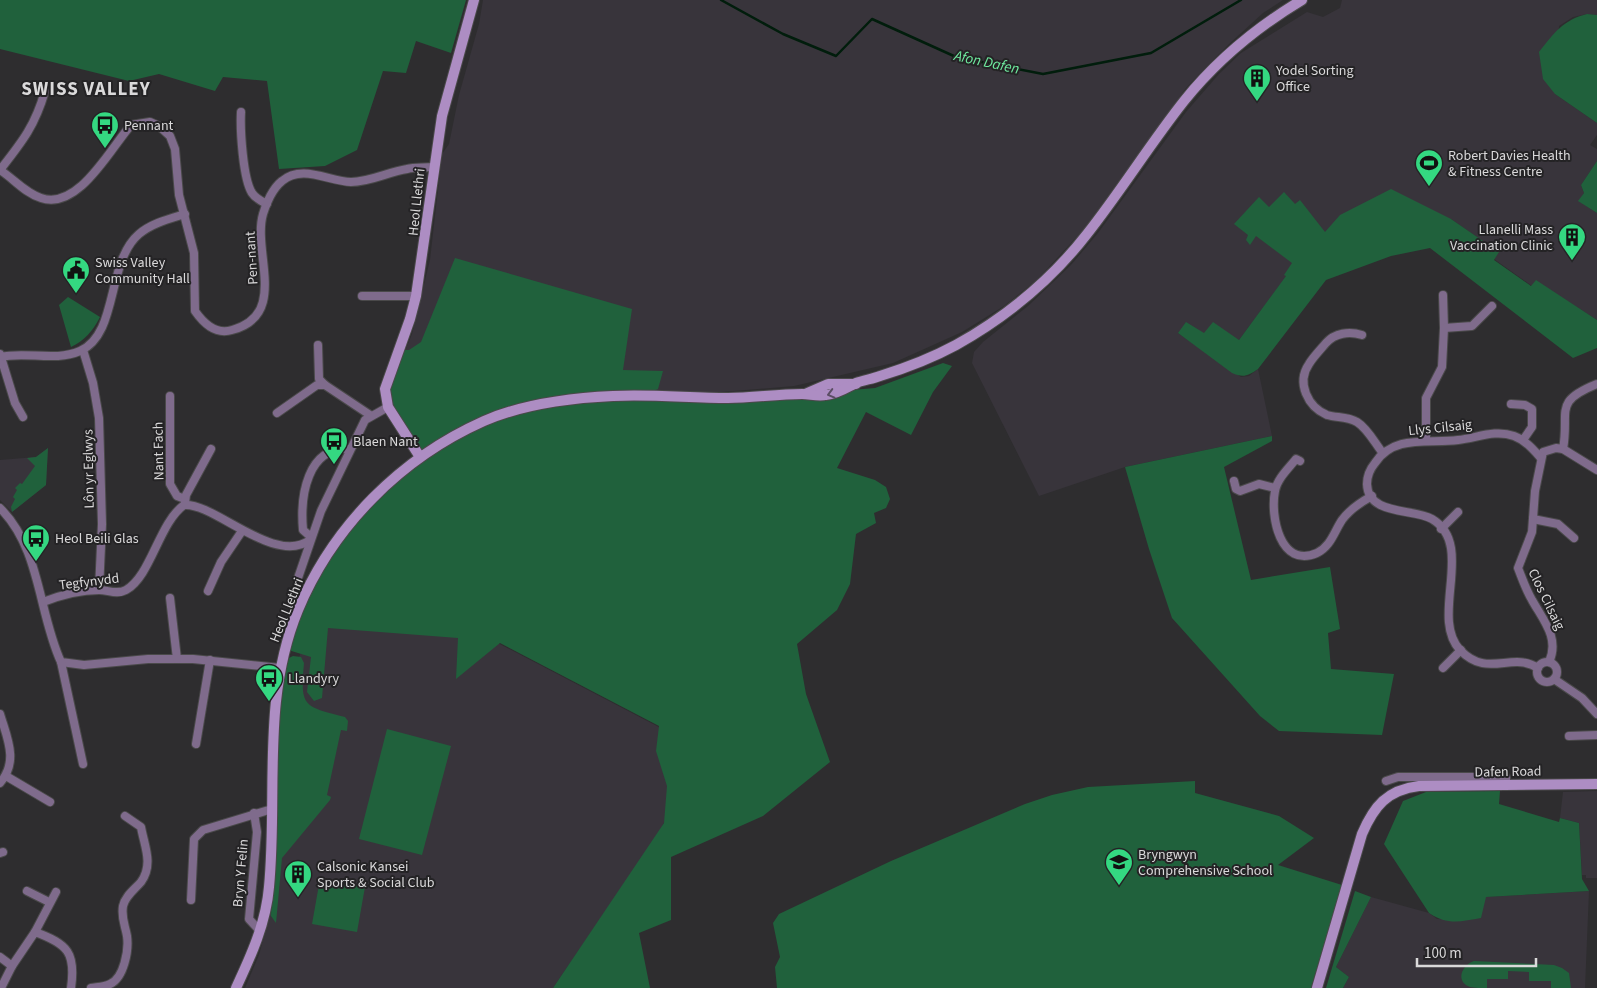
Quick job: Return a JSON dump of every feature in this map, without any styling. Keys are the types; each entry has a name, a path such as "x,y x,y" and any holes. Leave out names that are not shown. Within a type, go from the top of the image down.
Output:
{"main road":[{"name":"Heol Llethri","path":"388,407 385,389 410,319 416,296 425,246 433,167 442,116 474,0"},
{"name":"Heol Llethri","path":"236,988 260,931 269,888 273,718 280,668 298,610 321,564 352,520 383,487 420,457 486,420 522,408 614,396 732,398 805,394 828,384 856,384 908,367 958,344 1008,310 1050,275 1086,235 1184,101 1211,70 1244,40 1276,16 1302,0"},
{"path":"388,407 420,457"},
{"name":"Dafen Road","path":"1317,988 1362,834 1371,812 1392,793 1405,787 1419,786 1597,784"}],"street":[{"path":"0,170 29,132 38,114 45,91"},
{"path":"241,112 240,136 251,191 257,200 267,204"},
{"name":"Pen-nant","path":"0,170 22,189 53,202 66,198 80,188 131,125 150,122 165,130 172,142 179,194 194,253 195,312 211,329 228,332 244,327 258,315 265,291 262,226 267,204 274,189 291,175 307,173 351,182 370,180 408,169 433,167"},
{"path":"24,417 15,403 0,356 16,354 65,356 83,350 105,324 122,260 132,242 147,228 185,214"},
{"path":"1426,440 1426,398 1442,368 1443,295"},
{"path":"362,296 416,296"},
{"path":"1444,328 1472,326 1492,306"},
{"path":"1362,335 1345,333 1332,337 1309,364 1304,383 1306,394 1312,405 1330,416 1342,416 1359,424 1382,452 1369,471 1367,485 1374,500 1389,509 1432,519 1451,540 1452,562 1448,623 1455,643 1460,650 1480,663 1489,665 1516,662 1538,668"},
{"path":"318,345 319,379 325,385 370,415 388,407"},
{"name":"Lôn yr Eglwys","path":"83,350 99,418 102,524 99,590"},
{"path":"1563,449 1564,410 1570,397 1597,384"},
{"path":"277,413 317,385 325,385"},
{"name":"Nant Fach","path":"170,396 170,484 177,496 185,502"},
{"path":"1511,404 1525,405 1532,409 1532,428 1523,440"},
{"name":"Heol Llethri","path":"298,578 321,511 350,449 365,420 370,415"},
{"name":"Llys Cilsaig","path":"1382,452 1407,442 1457,440 1498,432 1523,440 1540,457"},
{"path":"185,502 242,531 283,544 302,546 311,538 303,530 302,514 308,477 314,464 323,456 340,448 350,449"},
{"path":"1540,457 1543,452 1556,448 1563,449 1597,470"},
{"name":"Tegfynydd","path":"43,602 63,594 99,590 118,592 133,584 143,570 173,516 185,502 211,449"},
{"name":"Clos Cilsaig","path":"1540,457 1534,491 1532,532 1518,568 1531,598 1551,632 1553,650 1549,662"},
{"path":"1300,461 1296,459 1280,478 1275,488 1274,507 1276,529 1285,547 1296,554 1306,556 1318,552 1329,543 1343,519 1356,505 1372,496"},
{"path":"1234,482 1236,489 1240,490 1259,484 1275,488"},
{"path":"0,508 19,531 30,556 54,648 61,662 83,764"},
{"path":"1441,529 1458,512"},
{"path":"1533,519 1558,524 1574,538"},
{"path":"208,591 221,562 242,531"},
{"path":"170,598 178,659"},
{"path":"1443,668 1460,650"},
{"path":"61,662 84,665 178,659 210,660 280,668"},
{"path":"196,744 210,660"},
{"path":"1549,662 1556,668 1557,674 1549,682 1540,680 1537,674 1538,668 1542,663 1549,662"},
{"path":"1554,679 1582,698 1597,714"},
{"path":"0,714 12,755 6,776 0,782"},
{"path":"1569,736 1597,735"},
{"path":"6,776 50,802"},
{"path":"1386,781 1398,777 1506,777 1506,785"},
{"name":"Bryn Y Felin","path":"191,900 194,839 203,830 272,809"},
{"name":"Bryn Y Felin","path":"254,814 256,832 249,920 260,931"},
{"path":"92,988 110,984 118,978 127,948 127,937 122,920 123,904 142,880 147,867 148,854 141,826 125,816"},
{"path":"27,891 49,902"},
{"path":"1,988 12,966 36,932 49,902 56,892"},
{"path":"36,932 58,941 69,951 74,970 71,988"},
{"path":"0,957 12,966"}],"shaded area":[{"path":"483,0 1283,0 1263,13 1229,44 1186,88 1084,229 1037,280 1004,306 962,332 893,363 794,386 709,393 601,390 398,368 412,334 430,260 442,154 449,144 459,95 479,24"},
{"path":"1342,0 1597,0 1597,15 1587,14 1573,17 1559,26 1555,94 1597,123 1597,135 1590,145 1597,149 1597,161 1581,185 1584,193 1579,201 1597,213 1597,320 1536,281 1532,286 1494,259 1498,252 1451,219 1279,286 1239,340 1204,333 1178,333 1241,377 1249,376 1258,369 1272,436 1125,467 1039,496 972,363 974,352 983,342 1028,306 1071,265 1098,233 1186,112 1219,74 1241,53 1307,12 1323,17 1340,8"},
{"path":"48,448 46,485 12,512 0,500 0,460 36,457"},
{"path":"309,624 469,628 699,748 660,831 553,988 245,988 259,955 274,899 282,702 299,658"},
{"path":"1597,791 1597,878 1586,878 1586,875 1582,875 1579,823 1560,818 1563,792"},
{"path":"1589,891 1585,988 1343,988 1349,977 1336,967 1371,897 1429,913 1437,919 1467,920 1485,897"}],"green space":[{"path":"0,0 466,0 451,53 416,41 406,73 383,71 357,150 325,166 279,169 267,81 223,77 215,91 159,74 129,81 0,49"},
{"path":"1587,14 1597,15 1597,123 1555,94 1543,79 1539,52 1554,33 1565,24"},
{"path":"1597,161 1597,213 1578,201 1584,193 1581,185"},
{"path":"1391,189 1451,219 1499,252 1494,260 1531,286 1536,280 1597,320 1597,348 1573,358 1430,248 1391,256 1326,280 1258,369 1248,375 1242,376 1232,373 1178,333 1186,322 1204,333 1213,322 1239,340 1286,276 1284,275 1292,263 1256,236 1250,245 1246,240 1248,235 1234,224 1259,197 1269,207 1284,192 1295,204 1300,200 1325,232 1340,215"},
{"path":"455,258 632,309 623,370 663,371 658,389 651,392 620,395 805,394 875,388 943,363 952,366 933,392 911,435 866,412 837,468 875,480 886,487 890,499 886,508 874,513 876,523 856,534 850,584 837,610 797,644 806,694 830,762 763,816 671,857 671,920 639,933 650,988 553,988 664,823 667,786 656,751 659,726 500,643 456,679 458,638 328,628 322,698 314,701 307,692 311,657 285,649 298,610 352,519 420,457 388,407 385,389 399,350 409,350 421,342"},
{"path":"68,297 100,317 88,335 71,347 59,305"},
{"path":"1272,436 1272,441 1224,467 1251,580 1330,567 1340,629 1328,633 1331,669 1394,674 1382,735 1279,731 1260,716 1172,618 1125,467"},
{"path":"48,448 46,485 12,512 11,507 15,499 13,497 17,490 15,488 20,483 22,484 35,466 27,458 36,457"},
{"path":"293,656 301,657 304,663 303,688 304,697 307,702 320,710 345,717 348,721 347,731 341,730 327,795 331,797 330,800 282,858 276,923 271,916 281,690 289,658"},
{"path":"387,729 451,746 422,855 359,839"},
{"name":"Bryngwyn Comprehensive School","path":"1195,781 1195,793 1279,816 1314,838 1278,865 1342,885 1311,988 777,988 775,967 780,957 773,923 779,914 891,861 1025,804 1052,795 1088,787"},
{"path":"1500,791 1499,804 1559,822 1560,818 1579,823 1582,879 1589,891 1486,897 1481,918 1461,921 1442,920 1429,913 1384,844 1403,801 1426,792"},
{"path":"320,879 365,887 357,932 312,924"},
{"path":"1355,891 1371,897 1336,967 1349,977 1343,988 1326,988"},
{"path":"1474,961 1554,965 1569,973 1571,988 1551,988 1551,981 1529,981 1529,972 1508,971 1508,979 1487,979 1487,988 1470,987 1462,981 1461,977 1466,965"}],"waterway":[{"name":"Afon Dafen","path":"721,0 783,34 836,56 872,19 956,57 1043,74 1151,53 1241,0"}],"place":[{"name":"Yodel Sorting Office","path":"1257,102"},
{"name":"Pennant","path":"105,149"},
{"name":"Robert Davies Health & Fitness Centre","path":"1429,187"},
{"name":"Llanelli Mass Vaccination Clinic","path":"1572,261"},
{"name":"Swiss Valley Community Hall","path":"76,294"},
{"name":"Blaen Nant","path":"334,465"},
{"name":"Heol Beili Glas","path":"36,562"},
{"name":"Llandyry","path":"269,702"},
{"name":"Bryngwyn Comprehensive School","path":"1119,886"},
{"name":"Calsonic Kansei Sports & Social Club","path":"298,898"}],"district":[{"name":"SWISS VALLEY","path":"86,88"}]}
